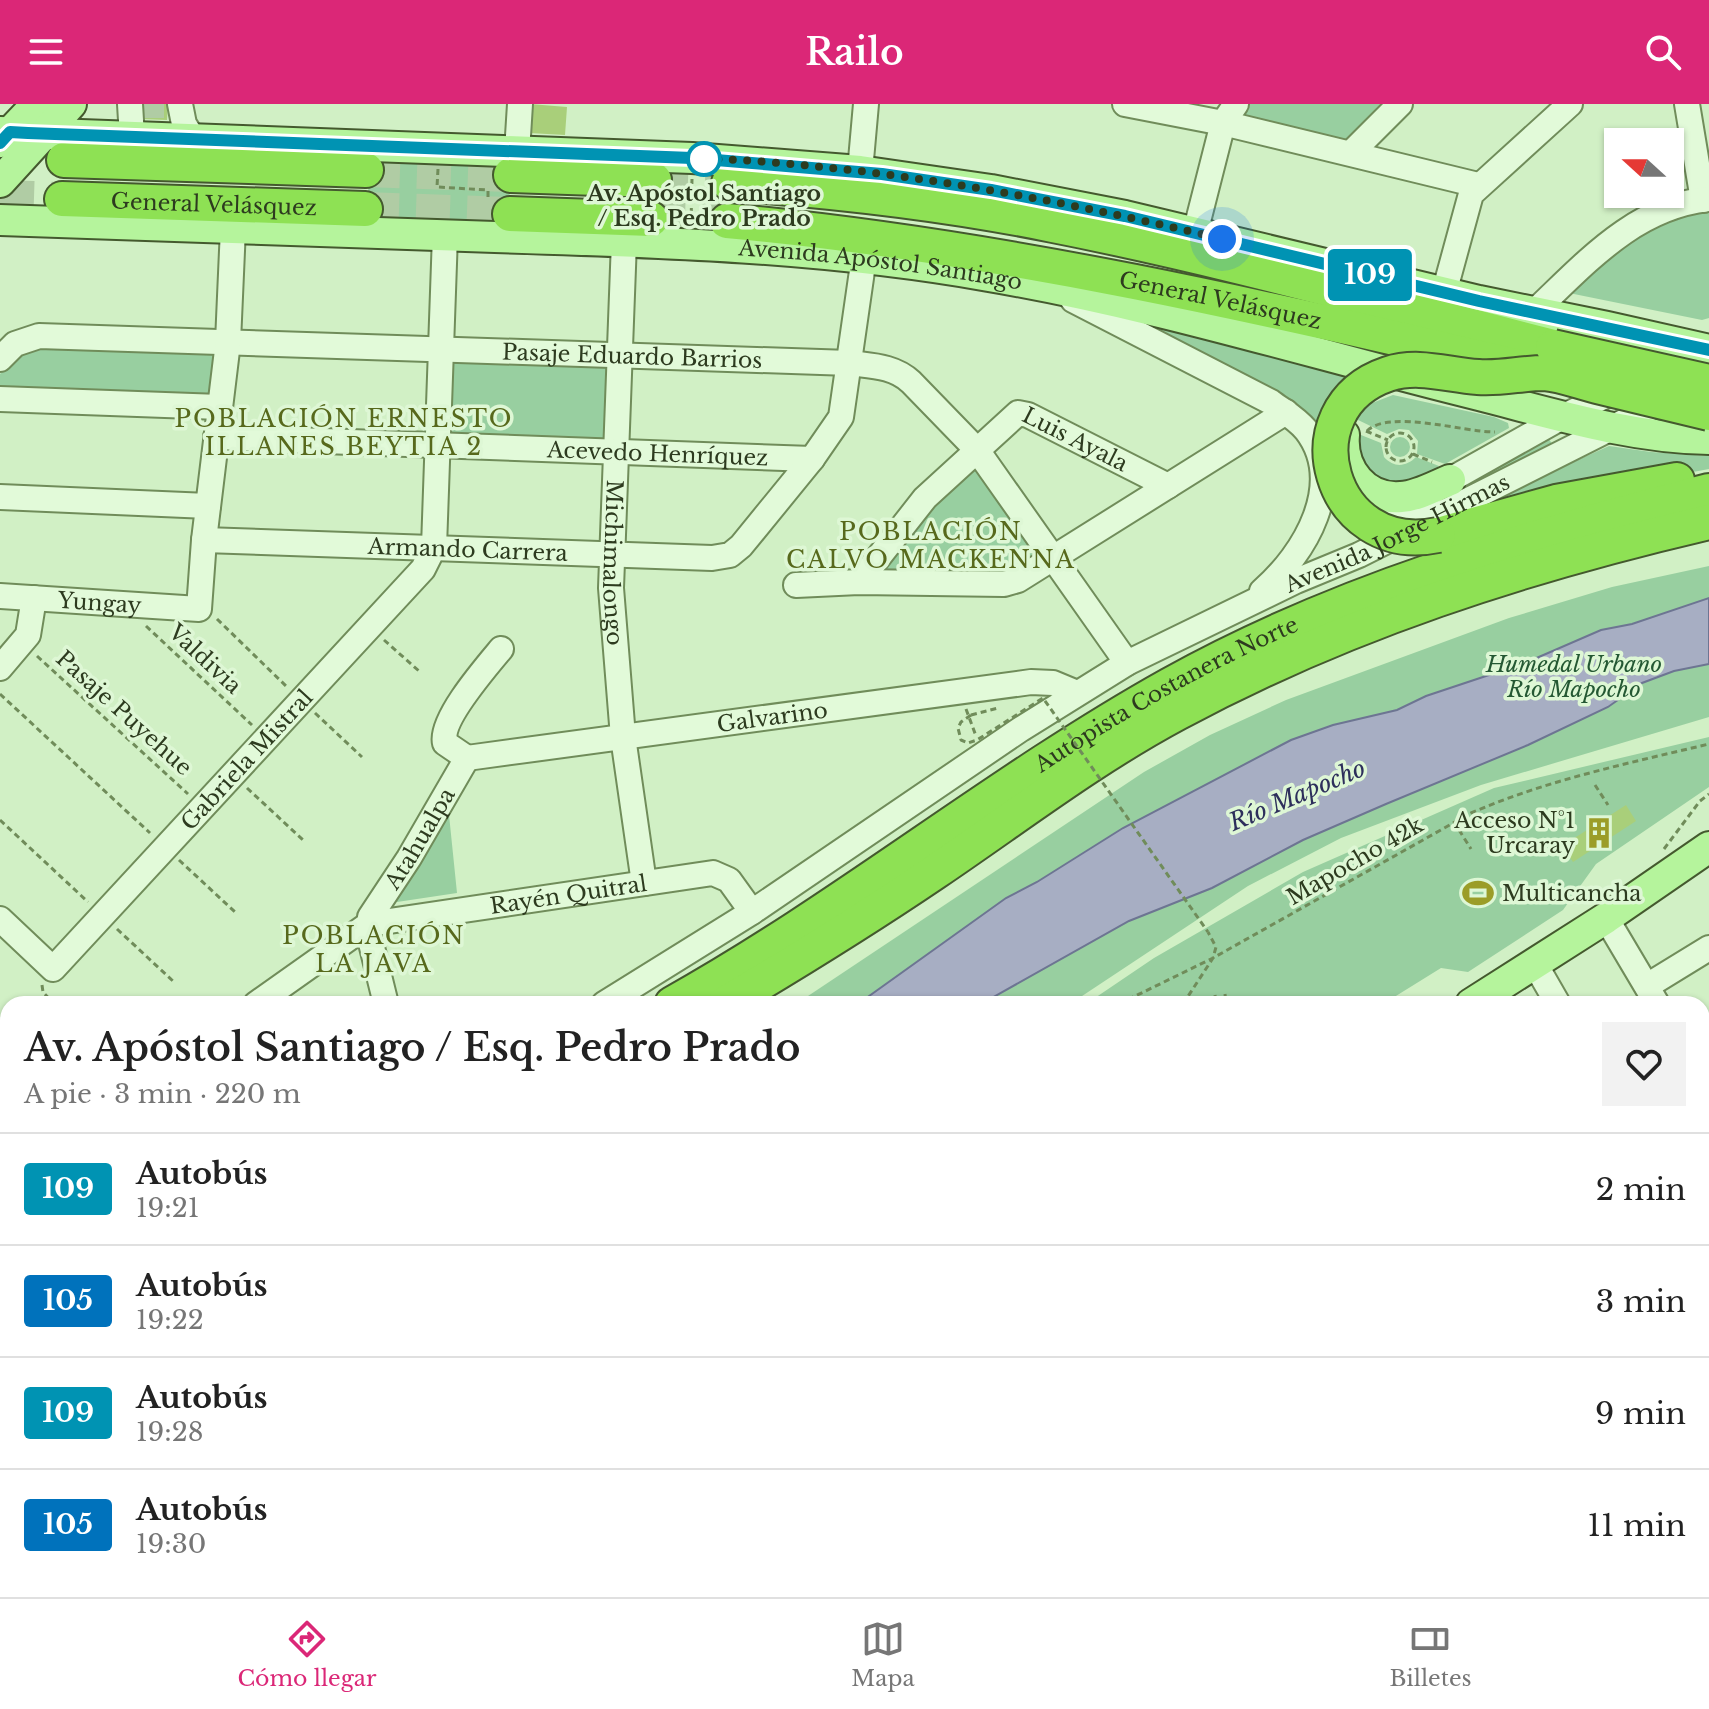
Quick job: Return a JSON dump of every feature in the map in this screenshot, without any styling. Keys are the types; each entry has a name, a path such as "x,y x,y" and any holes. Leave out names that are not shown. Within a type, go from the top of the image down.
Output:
{"highway":[{"name":"General Velásquez","path":"54,146 366,170"},
{"path":"514,163 654,180"},
{"name":"General Velásquez","path":"729,183 884,198 1051,224 1189,254 1549,360 1709,413"},
{"name":"General Velásquez","path":"62,199 365,209"},
{"path":"499,225 651,219"},
{"name":"General Velásquez","path":"727,221 851,234 1037,262 1549,360 1709,381"},
{"path":"1549,360 1480,378 1409,369 1377,378 1355,394 1334,428 1330,455 1335,482 1349,507 1370,525 1396,536 1424,538 1597,493 1709,476"},
{"name":"Autopista Costanera Norte","path":"686,996 740,966 1051,756 1172,684 1257,640 1313,614 1425,571 1561,529 1709,491"},
{"name":"Autopista Costanera Norte","path":"738,996 935,873 1097,760 1237,681 1335,638 1442,597 1709,522"}],"main road":[{"path":"3,136 37,104"},
{"path":"0,182 54,146 71,104"},
{"path":"88,104 97,122 122,136"},
{"path":"3,136 54,146 122,136 439,149 514,163 692,158 860,171 1055,202 1444,293 1705,346"},
{"name":"Avenida Apóstol Santiago","path":"0,220 445,235 499,225 624,241 864,257 1041,285 1223,326 1341,361 1564,416 1667,437 1709,439"},
{"path":"1429,383 1391,389 1365,401 1348,423 1344,437 1345,458 1349,469 1362,485 1390,497 1411,496 1450,480"},
{"path":"1484,996 1709,847"}],"street":[{"path":"514,163 520,104"},
{"path":"860,171 866,104"},
{"path":"1125,104 1229,114 1351,153 1478,185"},
{"path":"1351,153 1400,104"},
{"path":"1444,293 1468,201 1478,185 1569,104"},
{"path":"1534,312 1622,232 1661,211 1706,199 1687,104"},
{"path":"122,136 133,105"},
{"path":"176,105 194,140"},
{"path":"1195,233 1229,114"},
{"path":"199,609 204,540 228,342 233,228"},
{"path":"434,547 445,235"},
{"name":"Michimalongo","path":"624,241 611,588 623,737 644,883"},
{"path":"812,459 841,417 864,257"},
{"name":"Avenida Apóstol Santiago","path":"1041,285 1175,351 1286,412 1304,428 1317,450 1321,471 1319,507 1300,551 1271,584 1245,606"},
{"name":"Pasaje Eduardo Barrios","path":"0,359 15,344 39,336 850,363 887,368 906,377 977,450 1127,663"},
{"name":"Avenida Jorge Hirmas","path":"1296,581 1450,480 1564,416 1705,346"},
{"name":"Avenida Jorge Hirmas","path":"1296,581 1359,555 1709,381"},
{"path":"0,399 220,407"},
{"path":"796,585 859,582 1012,583 1286,412"},
{"name":"Luis Ayala","path":"859,582 918,505 1018,413 1025,413 1168,486"},
{"name":"Acevedo Henríquez","path":"216,437 812,459"},
{"name":"Armando Carrera","path":"204,540 712,558 730,555 741,546 812,459"},
{"path":"0,497 208,506"},
{"name":"Gabriela Mistral","path":"0,919 53,969 423,569 434,547"},
{"path":"617,996 752,912 1077,693 1127,663 1296,581"},
{"name":"Yungay","path":"0,596 199,609"},
{"path":"0,668 30,631 34,598"},
{"path":"467,758 445,743 446,728 468,692 501,649"},
{"name":"Galvarino","path":"467,758 1031,682 1053,683 1077,693"},
{"name":"Atahualpa","path":"267,996 369,924 372,911 409,858 467,758"},
{"name":"Rayén Quitral","path":"369,924 706,874 720,875 729,880 752,912"},
{"path":"1606,918 1652,995 1708,951"},
{"path":"369,924 384,996"},
{"path":"1535,964 1553,996"}],"path":[{"path":"439,149 437,187 488,190 499,225"},
{"path":"690,244 692,158"},
{"path":"1367,431 1378,424 1401,420 1475,432 1515,429 1533,433"},
{"path":"1396,434 1406,435 1413,445 1411,454 1403,460 1394,459 1387,453 1389,439 1396,434"},
{"name":"Valdivia","path":"122,603 266,739"},
{"path":"199,609 212,613 362,757"},
{"path":"370,627 419,671"},
{"name":"Pasaje Puyehue","path":"23,643 203,807"},
{"path":"0,694 235,912"},
{"path":"976,737 970,716 961,722 959,737 968,743 1043,698 1216,947 1213,958 1188,996"},
{"name":"Mapocho 42k","path":"1135,996 1213,958 1471,813 1511,796 1611,767 1709,744"},
{"path":"233,775 303,840"},
{"path":"1595,785 1608,805"},
{"path":"1459,830 1471,849"}],"green space":[{"path":"1247,104 1388,104 1350,142 1242,118"},
{"path":"370,152 510,156 509,225 367,217"},
{"path":"1709,208 1709,318 1702,320 1569,293 1596,264 1655,222"},
{"path":"1116,312 1352,376 1333,396 1315,424 1305,411 1274,391"},
{"path":"42,348 215,350 209,398 0,388 0,374 22,352"},
{"path":"448,362 611,365 606,444 445,435"},
{"path":"1393,395 1494,417 1508,423 1509,428 1445,464 1417,454 1418,441 1409,430 1399,429 1387,434 1356,419 1367,405"},
{"path":"1351,431 1381,443 1384,457 1392,463 1408,463 1416,457 1439,466 1434,470 1436,475 1414,485 1367,479"},
{"path":"1546,435 1553,445 1481,486 1474,476"},
{"path":"1400,437 1407,440 1410,447 1407,454 1400,457 1393,454 1390,447 1393,440"},
{"path":"1609,446 1709,456 1709,469 1474,513 1473,507"},
{"path":"976,463 1043,557 1014,577 884,570 884,561 921,511"},
{"name":"Humedal Urbano Río Mapocho","path":"1709,566 1709,717 1481,785 1341,838 1248,886 1082,996 808,996 1144,772 1210,735 1286,700 1509,618 1612,587"},
{"path":"1709,737 1709,787 1596,864 1563,910 1468,972 1441,968 1396,996 1098,996 1154,958 1303,872 1494,788"},
{"path":"448,805 457,893 397,902 389,898"}],"water":[{"name":"Río Mapocho","path":"1709,598 1709,664 1674,671 1642,683 1608,707 1528,745 1303,840 1212,888 1129,921 995,996 869,996 1006,898 1123,828 1291,740 1333,725 1397,710 1426,696 1525,663 1601,630 1632,624"}],"building":[{"path":"140,104 168,104 167,120 140,119"},
{"path":"530,104 567,107 565,135 529,133"},
{"name":"Acceso N°1 Urcaray","path":"1626,805 1636,821 1573,862 1562,846"}],"tunnel":[{"path":"140,106 168,106"},
{"path":"366,170 511,175"},
{"path":"654,180 729,183"},
{"path":"0,197 62,199"},
{"path":"365,209 510,214"},
{"path":"651,219 727,221"}],"bus line":[{"name":"109","path":"0,143 10,132 692,158 860,171 991,190 1125,216 1479,301 1709,350"}],"place":[{"name":"Av. Apóstol Santiago / Esq. Pedro Prado","path":"704,159"},
{"name":"Acceso N°1 Urcaray","path":"1599,833"},
{"name":"Multicancha","path":"1478,893"}],"district":[{"name":"POBLACIÓN ERNESTO ILLANES BEYTIA 2","path":"344,432"},
{"name":"POBLACIÓN CALVO MACKENNA","path":"931,545"},
{"name":"POBLACIÓN LA JAVA","path":"374,949"}],"route":[{"path":"704,159 860,171 991,190 1222,239"}]}
